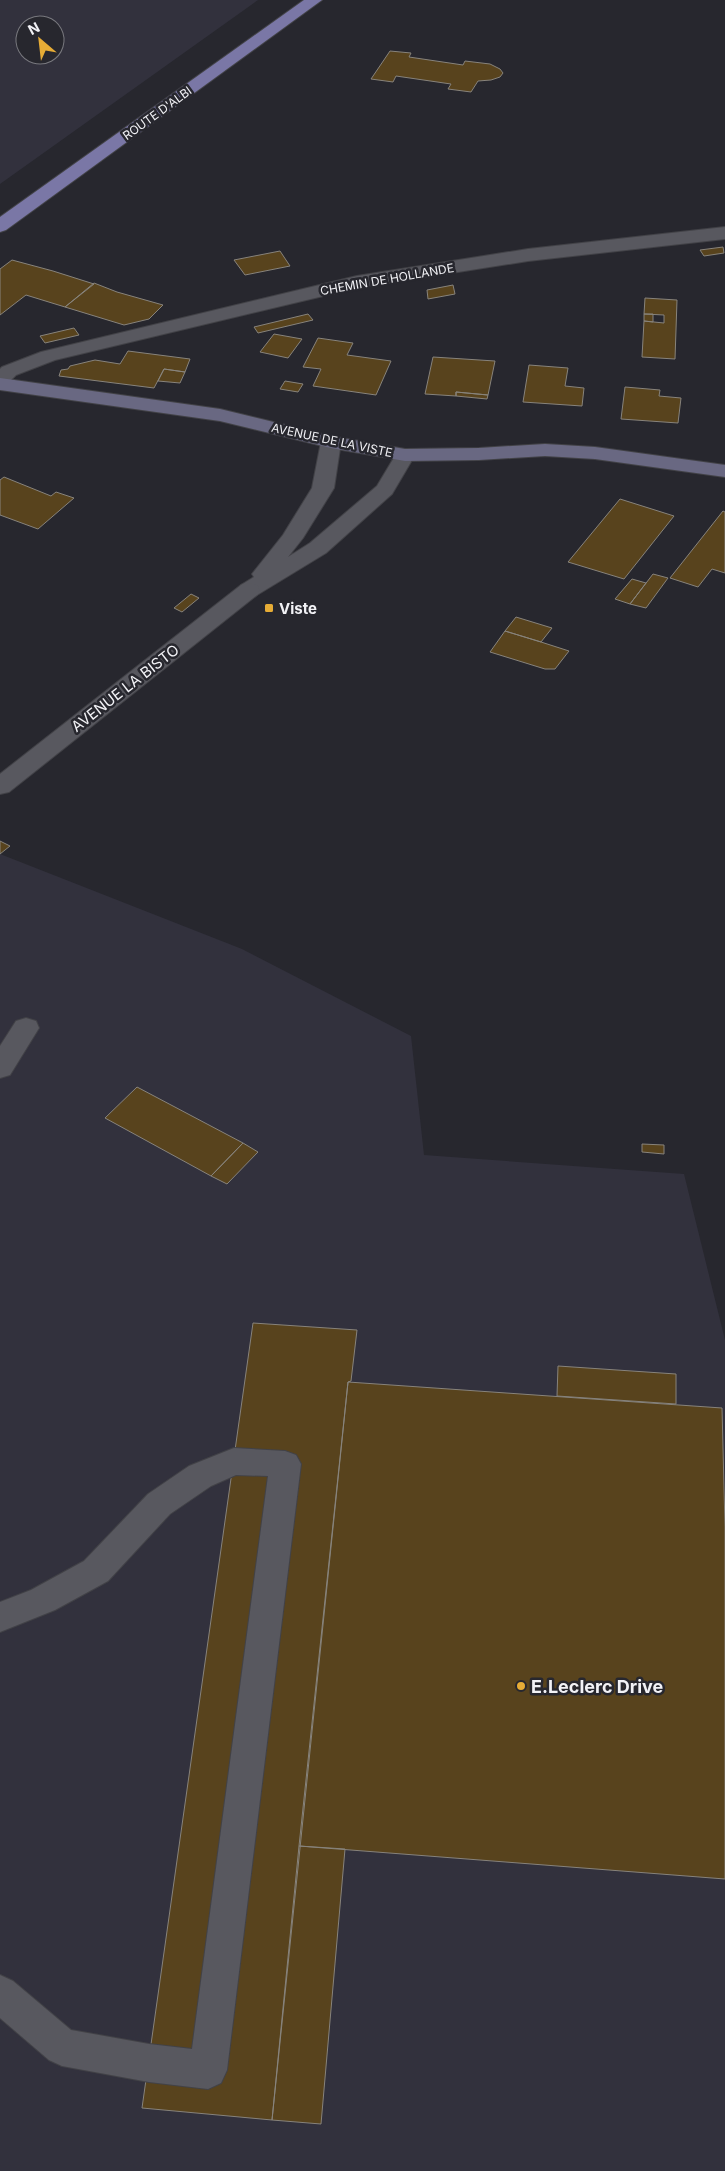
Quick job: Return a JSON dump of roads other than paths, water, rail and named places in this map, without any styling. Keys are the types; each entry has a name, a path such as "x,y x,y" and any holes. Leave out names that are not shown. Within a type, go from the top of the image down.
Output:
{"main road":[{"name":"ROUTE D'ALBI","path":"0,226 314,0"}],"street":[{"name":"CHEMIN DE HOLLANDE","path":"0,380 9,371 48,356 357,282 528,255 725,233"},
{"name":"AVENUE DE LA VISTE","path":"0,384 220,415 331,442 405,455 479,454 545,450 595,453 725,471"},
{"path":"249,590 292,538 323,488 331,442"},
{"path":"249,590 318,548 384,490 405,455"},
{"name":"AVENUE LA BISTO","path":"0,786 249,590"},
{"path":"0,1068 26,1028"},
{"path":"0,1617 43,1600 96,1571 159,1504 200,1476 234,1460 285,1464 208,2070 149,2063 62,2047 0,1994"}],"place":[{"name":"Viste","path":"269,608"},
{"name":"E.Leclerc Drive","path":"521,1686"}]}
